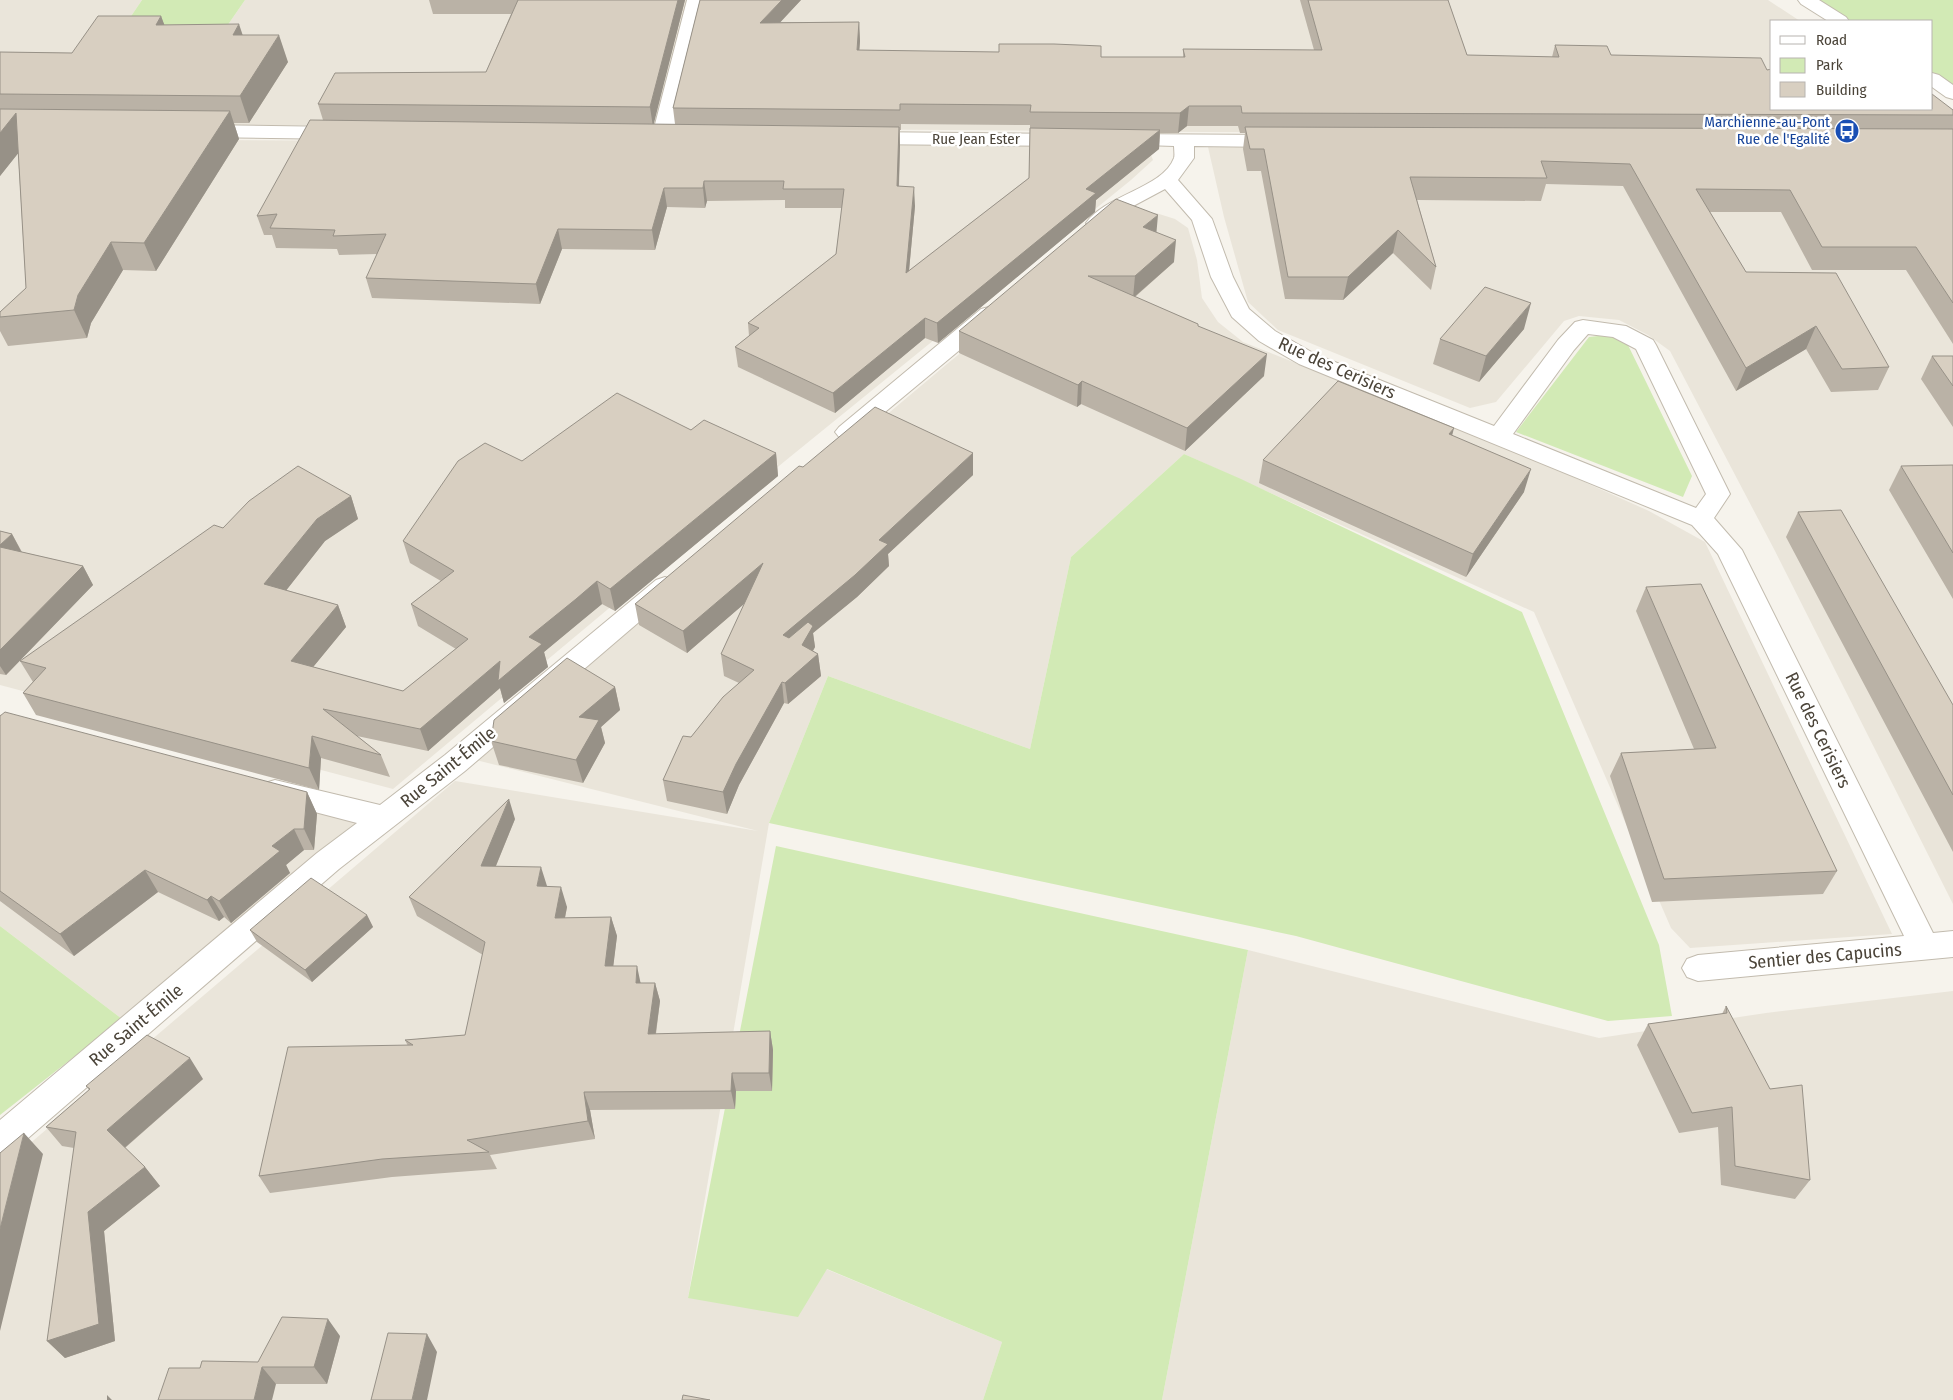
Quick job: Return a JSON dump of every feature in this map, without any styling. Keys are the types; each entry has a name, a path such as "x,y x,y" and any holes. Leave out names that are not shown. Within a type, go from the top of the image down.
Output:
{"street":[{"path":"662,136 696,0"},
{"path":"1806,0 1838,20"},
{"path":"1933,80 1953,93"},
{"path":"178,131 356,133"},
{"path":"642,136 682,137"},
{"name":"Rue Jean Ester","path":"839,138 1086,140"},
{"path":"1106,140 1304,141"},
{"path":"1082,236 1115,208 1168,180 1184,158 1184,141"},
{"name":"Rue des Cerisiers","path":"1168,180 1202,219 1222,277 1240,312 1267,336 1308,359 1702,519 1729,550 1939,945"},
{"path":"833,445 1007,298"},
{"path":"1498,436 1566,345 1583,327 1618,331 1644,344 1718,494 1702,519"},
{"name":"Rue Saint-Émile","path":"0,1141 328,861 455,763 682,572"},
{"path":"248,784 333,807 385,818"},
{"name":"Sentier des Capucins","path":"1698,968 1939,945"}],"shaded area":[{"path":"0,0 142,0 121,31 225,29 245,0 1768,0 1798,20 1770,20 1770,110 1933,110 1953,126 1950,135 1204,132 0,123"},
{"path":"0,139 1147,145 1153,160 1131,180 785,461 393,789 0,685"},
{"path":"1208,147 1953,152 1953,904 1775,551 1670,351 1648,335 1619,320 1579,316 1564,321 1496,402 1470,408 1278,330 1248,302 1224,217"},
{"path":"1156,213 1175,219 1188,228 1197,260 1202,298 1218,322 1243,342 1504,446 1649,511 1705,542 1892,934 1690,948 1671,928 1534,612 1184,454 1071,557 1030,749 828,676 769,823 688,1298 826,1269 1002,1342 983,1400 0,1400 0,1169 455,781 758,831 476,760 947,364 1121,221 1135,214"},
{"path":"0,714 385,818 122,1019 0,926"},
{"path":"1248,950 1599,1038 1766,1013 1953,991 1953,1400 1162,1400"}],"green space":[{"path":"142,0 245,0 225,29 121,31"},
{"path":"1810,0 1953,0 1953,97 1933,80 1933,20 1840,20"},
{"path":"1607,335 1626,341 1692,476 1683,497 1516,432 1589,337"},
{"path":"1184,454 1522,612 1659,945 1672,1016 1608,1021 1296,936 769,823 828,676 1030,749 1071,557"},
{"path":"776,846 1248,950 1162,1400 983,1400 1002,1342 827,1269 798,1317 688,1298"},
{"path":"0,926 122,1019 0,1115"}],"building":[{"path":"518,0 678,0 650,107 318,104 335,73 486,72"},
{"path":"700,0 782,0 760,23 859,22 857,50 999,52 999,44 1054,44 1101,46 1101,57 1185,57 1183,49 1322,50 1308,0 1448,0 1467,55 1559,57 1555,45 1607,46 1611,55 1761,58 1767,70 1770,69 1770,110 1933,110 1933,95 1953,110 1953,115 1242,113 1241,106 1189,106 1180,113 1030,112 1031,105 900,104 900,110 673,108"},
{"path":"98,16 161,16 156,25 239,24 233,35 279,35 240,96 0,94 0,52 72,53"},
{"path":"0,109 230,111 144,243 111,242 78,295 74,310 0,317 0,312 26,288 16,113 0,133"},
{"path":"310,120 899,127 897,186 914,187 906,273 1029,178 1030,128 1160,130 1086,189 1096,193 937,323 925,318 833,393 735,347 759,328 748,323 836,254 844,189 783,189 784,181 704,181 703,188 664,188 652,230 558,229 536,284 366,278 386,234 333,236 335,230 270,228 277,214 257,216"},
{"path":"1245,127 1953,129 1953,303 1916,247 1822,247 1790,190 1696,189 1746,272 1836,273 1889,367 1842,369 1816,326 1746,368 1630,164 1541,161 1547,178 1410,177 1436,267 1398,230 1348,277 1288,277 1264,149 1250,149"},
{"path":"1116,199 1158,215 1143,227 1176,240 1135,276 1088,276 1198,324 1198,326 1267,354 1187,428 1082,381 1078,385 959,331"},
{"path":"1485,287 1531,303 1486,356 1440,339"},
{"path":"1932,356 1953,356 1953,386"},
{"path":"1338,381 1454,428 1449,434 1531,469 1473,554 1263,460"},
{"path":"617,393 691,430 704,420 776,453 610,589 597,581 529,637 542,644 498,681 500,661 420,729 323,709 381,755 312,736 309,768 23,693 46,668 20,661 214,525 223,528 249,501 298,466 351,496 317,519 264,584 338,605 291,661 403,691 468,639 411,604 454,571 403,541 458,461 485,443 522,461"},
{"path":"875,407 973,453 879,540 888,544 855,575 783,635 789,638 808,622 813,626 802,645 818,654 785,683 782,682 736,764 723,792 663,780 683,736 691,737 723,697 754,670 721,654 763,563 683,631 635,604 799,466 803,467"},
{"path":"1953,465 1953,553 1901,466"},
{"path":"1841,510 1953,705 1953,795 1798,512"},
{"path":"0,531 12,534 0,545"},
{"path":"0,547 83,566 0,650"},
{"path":"1701,584 1837,871 1664,879 1621,753 1716,748 1646,587"},
{"path":"567,658 615,687 579,717 599,720 576,760 491,741 494,720"},
{"path":"5,712 307,792 304,829 294,829 272,846 280,851 219,901 211,896 207,900 145,870 60,934 0,891 0,716"},
{"path":"509,799 481,866 541,867 537,886 561,887 555,918 611,917 605,966 637,966 636,983 655,983 648,1034 770,1031 769,1073 732,1073 731,1091 584,1092 588,1121 467,1140 489,1152 382,1159 259,1176 288,1047 413,1045 405,1040 465,1035 485,942 409,897"},
{"path":"311,878 367,915 305,970 250,930"},
{"path":"1726,1006 1770,1089 1802,1085 1810,1180 1735,1166 1732,1107 1692,1113 1648,1024 1727,1013"},
{"path":"147,1035 190,1058 107,1130 145,1167 88,1212 99,1324 47,1341 76,1132 46,1127 90,1089 86,1086"},
{"path":"24,1133 0,1229 0,1153"},
{"path":"282,1317 328,1319 314,1367 262,1367 254,1400 158,1400 169,1368 200,1368 202,1361 258,1362"},
{"path":"388,1333 427,1334 412,1400 371,1400"},
{"path":"683,1395 710,1400 682,1400"}],"place":[{"name":"Marchienne-au-Pont Rue de l'Egalité","path":"1847,131"}]}
